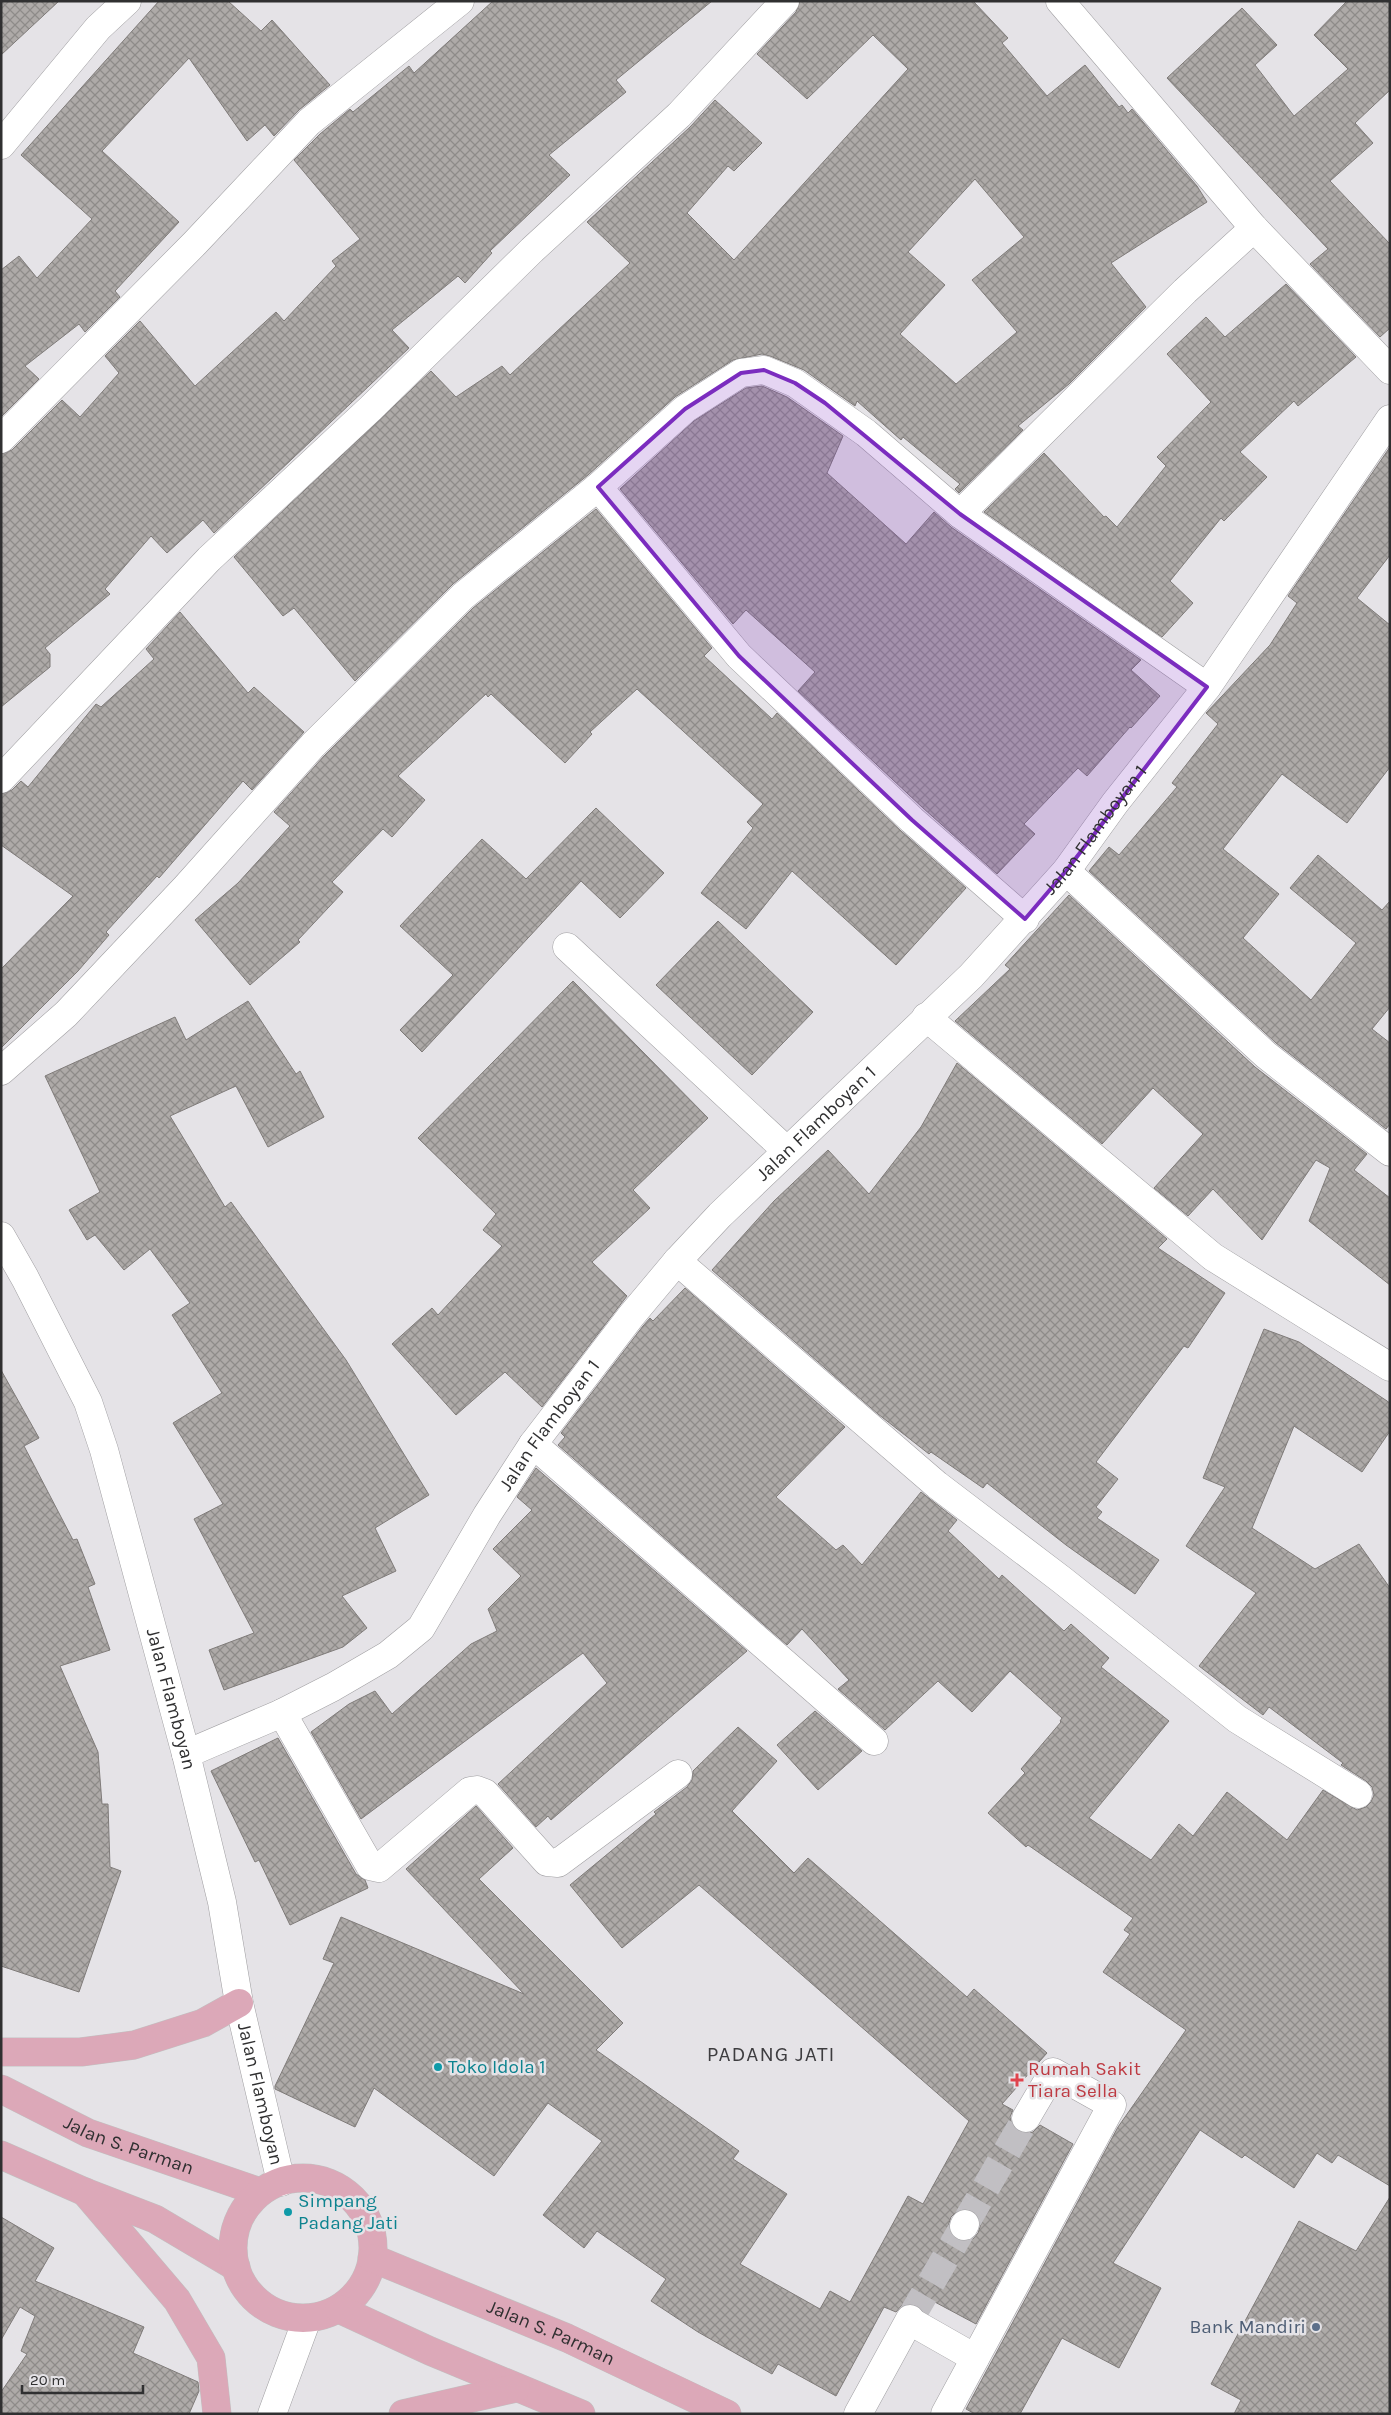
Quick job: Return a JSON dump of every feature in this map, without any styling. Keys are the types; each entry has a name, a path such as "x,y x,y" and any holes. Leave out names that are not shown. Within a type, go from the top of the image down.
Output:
{"main road":[{"path":"1,2052 81,2052 134,2045 203,2023 240,2002"},
{"name":"Jalan S. Parman","path":"1,2089 88,2133 270,2187"},
{"path":"1,2155 85,2192 155,2219 236,2267"},
{"path":"304,2178 326,2182 347,2193 362,2209 371,2230 372,2258 368,2275 357,2294 339,2309 324,2316 307,2318 288,2317 271,2311 255,2300 243,2286 232,2248 235,2227 245,2208 270,2187 304,2178"},
{"path":"85,2192 177,2300 211,2358 217,2414"},
{"name":"Jalan S. Parman","path":"372,2258 568,2338 727,2414"},
{"path":"339,2309 516,2388 577,2412"},
{"path":"403,2414 516,2388"}],"street":[{"path":"1,144 98,28 127,1"},
{"path":"1,439 195,243 310,122 460,1"},
{"path":"1,779 208,559 371,408 532,250 679,115 785,1"},
{"path":"1060,1 1254,228 1390,370"},
{"path":"960,514 1185,291 1254,228"},
{"path":"1,1071 66,1014 186,887 313,745 463,596 598,488 685,409 741,373 764,370 795,382 860,428 960,514 1207,687"},
{"name":"Jalan Flamboyan 1","path":"186,1754 282,1713 333,1687 388,1655 421,1628 487,1515 533,1444 631,1316 677,1261 720,1215 971,976 1025,919 1066,871 1115,803 1207,687 1390,419"},
{"path":"598,488 739,656 912,820 1025,919"},
{"path":"1066,871 1266,1055 1390,1152"},
{"path":"567,947 787,1151"},
{"path":"926,1017 1213,1257 1390,1367"},
{"name":"Jalan Flamboyan","path":"1,1236 25,1278 88,1402 104,1450 186,1754 222,1902 270,2187"},
{"path":"677,1261 937,1485 1062,1580 1238,1719 1358,1794"},
{"path":"533,1444 874,1741"},
{"path":"282,1713 370,1866 374,1868 379,1868 470,1791 476,1790 485,1793 547,1862 558,1863 678,1774"},
{"path":"945,2414 1112,2105 1053,2072 1026,2118"},
{"path":"272,2414 307,2318"},
{"path":"858,2414 910,2320 975,2358"}],"highlighted area":[{"path":"764,370 795,383 825,403 960,514 1207,687 1066,871 1025,919 912,820 739,656 598,487 685,409 741,373"}],"building":[{"path":"1,1 59,1 1,55"},
{"path":"159,1 228,1 261,31 272,20 330,85 299,110 274,136 265,125 247,141 189,58 102,151 179,222 115,291 120,297 85,332 79,324 25,366 39,379 1,417 1,270 19,256 37,278 92,219 21,155"},
{"path":"493,1 712,1 616,80 626,92 549,155 570,175 490,251 492,253 465,283 458,276 392,330 409,348 214,533 203,520 167,553 151,536 105,589 110,594 45,648 50,654 50,667 1,707 1,454 12,450 62,400 80,417 119,373 105,356 140,321 195,386 276,312 284,321 336,266 332,261 360,239 294,160 320,134 350,109 353,112 409,66 414,73"},
{"path":"800,1 973,1 1008,38 1002,43 1047,96 1085,65 1119,107 1122,105 1128,113 1132,109 1197,186 1207,202 1111,263 1146,307 1069,384 1018,426 1023,430 959,493 955,489 960,484 903,437 901,440 857,401 855,406 804,370 770,356 762,354 733,360 675,397 588,475 453,584 355,681 294,608 283,616 234,557 431,371 456,397 502,366 510,375 630,263 587,222 690,127 715,100 762,143 734,171 728,166 687,213 734,260 908,69 873,35 807,99 757,54 796,12","holes":["975,179 1024,237 972,280 1017,332 956,384 900,334 945,285 908,252"]},
{"path":"1347,1 1390,1 1390,90 1355,123 1373,143 1330,181 1390,244 1390,328 1380,337 1310,264 1328,249 1167,78 1242,8 1277,45 1255,65 1294,116 1348,69 1314,35"},
{"path":"1286,284 1356,357 1298,406 1294,401 1240,452 1267,477 1224,521 1221,518 1170,581 1193,603 1162,637 984,512 1044,453 1104,517 1106,516 1117,527 1166,466 1157,457 1211,402 1167,354 1206,317 1225,337"},
{"path":"762,386 787,397 843,436 827,473 906,544 934,512 951,527 1141,660 1131,670 1160,696 1087,776 1078,768 1024,824 1035,834 997,874 923,808 798,691 815,672 746,610 733,624 620,489 694,421 746,388"},
{"path":"1390,447 1390,555 1357,598 1390,625 1390,767 1347,823 1282,774 1223,849 1279,894 1243,938 1311,1000 1356,943 1290,888 1318,855 1382,910 1390,901 1390,1007 1372,1029 1390,1043 1390,1124 1386,1129 1276,1043 1089,871 1109,847 1119,855 1177,787 1172,783 1218,724 1206,713 1270,645 1297,603 1288,596"},
{"path":"596,509 712,648 704,656 772,719 777,713 901,831 966,888 896,965 792,871 746,929 701,893 753,828 747,822 763,804 637,689 590,732 592,734 565,763 491,694 488,697 486,694 398,776 425,800 392,837 383,829 332,882 343,892 298,940 300,942 250,985 195,920 238,883 290,826 274,812 324,756 473,608"},
{"path":"180,612 248,693 254,687 304,732 252,790 243,781 159,878 157,876 106,932 109,935 78,971 1,1048 1,969 73,896 1,845 1,794 12,790 21,781 28,787 96,704 101,707 154,659 146,649"},
{"path":"596,808 664,873 620,918 581,881 422,1052 400,1030 453,975 400,926 482,839 526,879"},
{"path":"1069,895 1255,1067 1367,1154 1354,1170 1390,1198 1390,1285 1309,1221 1330,1168 1316,1160 1262,1240 1213,1189 1188,1216 1154,1188 1203,1134 1153,1088 1102,1144 955,1021 1010,969 1005,965"},
{"path":"718,921 813,1012 752,1075 656,985"},
{"path":"573,981 708,1118 633,1190 650,1208 592,1262 627,1296 542,1407 505,1372 456,1415 392,1344 432,1308 438,1315 502,1246 483,1230 496,1214 418,1138"},
{"path":"248,1001 296,1074 300,1071 324,1117 268,1147 236,1086 170,1116 225,1207 231,1202 346,1360 429,1495 375,1528 396,1571 342,1596 367,1628 343,1647 224,1690 209,1650 254,1633 194,1519 223,1504 173,1423 222,1393 172,1315 190,1303 150,1249 124,1270 95,1235 87,1240 69,1210 100,1192 45,1076 175,1017 186,1040"},
{"path":"957,1063 1167,1239 1158,1248 1225,1293 1188,1348 1184,1346 1096,1462 1118,1479 1096,1507 1102,1512 1097,1518 1159,1560 1135,1594 1066,1545 987,1483 983,1488 931,1452 929,1454 878,1414 712,1270 774,1201 828,1150 869,1194 921,1127"},
{"path":"685,1288 845,1427 776,1497 836,1550 843,1545 862,1565 921,1492 957,1520 948,1531 999,1579 1002,1575 1064,1631 1071,1624 1109,1658 1101,1667 1169,1721 1089,1818 1151,1860 1179,1824 1193,1836 1227,1792 1287,1840 1323,1790 1357,1810 1366,1807 1371,1802 1374,1795 1372,1787 1366,1781 1341,1765 1343,1763 1269,1707 1263,1715 1199,1666 1256,1593 1186,1546 1225,1487 1203,1478 1264,1329 1299,1342 1390,1403 1390,1431 1362,1472 1294,1426 1252,1528 1315,1569 1359,1544 1390,1588 1390,2186 1338,2155 1332,2163 1317,2153 1294,2188 1245,2155 1242,2158 1200,2130 1113,2263 1161,2288 1119,2368 1062,2338 1020,2414 975,2414 966,2409 1118,2127 1186,2030 1103,1972 1130,1934 1124,1930 1133,1918 1028,1845 1026,1847 988,1813 1025,1773 1021,1769 1061,1722 1062,1718 1010,1671 972,1712 938,1681 885,1730 838,1689 849,1680 802,1629 787,1645 558,1445 565,1437 561,1433 643,1326 650,1318 653,1321"},
{"path":"1,1370 39,1438 24,1446 73,1540 77,1539 95,1584 88,1587 110,1650 60,1666 98,1752 102,1804 108,1804 110,1867 121,1871 79,1992 1,1966"},
{"path":"536,1468 747,1651 551,1820 548,1816 536,1827 498,1784 607,1683 583,1653 361,1819 311,1732 349,1704 375,1691 392,1714 471,1644 497,1631 488,1609 521,1576 493,1549 532,1510 517,1497"},
{"path":"815,1711 862,1751 818,1790 777,1745"},
{"path":"738,1727 777,1761 732,1811 794,1873 808,1858 967,1997 974,1989 1047,2053 1002,2104 1013,2110 1010,2117 1012,2125 1019,2132 1025,2134 1033,2132 1040,2125 1073,2144 976,2324 933,2301 926,2312 917,2305 910,2303 902,2305 896,2312 884,2307 836,2396 778,2364 772,2374 698,2332 651,2301 666,2279 597,2231 584,2248 543,2215 602,2141 548,2103 494,2176 374,2088 355,2127 275,2089 334,1963 323,1959 341,1917 524,1994 406,1869 476,1806 513,1848 479,1879 623,2023 596,2050 739,2151 733,2159 787,2194 740,2264 820,2309 830,2291 850,2302 908,2196 923,2204 969,2121 699,1885 622,1948 570,1885 656,1814 654,1812 687,1787 692,1780 693,1771","holes":["964,2208 972,2210 978,2216 981,2224 978,2233 973,2239 964,2242 957,2240 951,2235 948,2226 951,2217 957,2211"]},
{"path":"278,1738 356,1874 365,1880 368,1888 290,1925 259,1860 255,1862 211,1771"},
{"name":"Bank Mandiri","path":"1390,2197 1390,2414 1234,2414 1241,2400 1211,2384 1299,2221 1356,2251"},
{"path":"1,2217 54,2248 35,2281 144,2327 133,2353 198,2382 199,2391 189,2414 1,2414 1,2392 27,2354 21,2351 35,2316 20,2307 1,2340"}],"tunnel":[{"path":"965,2224 1026,2118"},
{"path":"910,2319 964,2226"}],"place":[{"name":"Toko Idola 1","path":"438,2067"},
{"name":"Rumah Sakit Tiara Sella","path":"1017,2080"},
{"name":"Simpang Padang Jati","path":"288,2212"},
{"name":"Bank Mandiri","path":"1316,2327"}],"district":[{"name":"PADANG JATI","path":"771,2054"}]}
